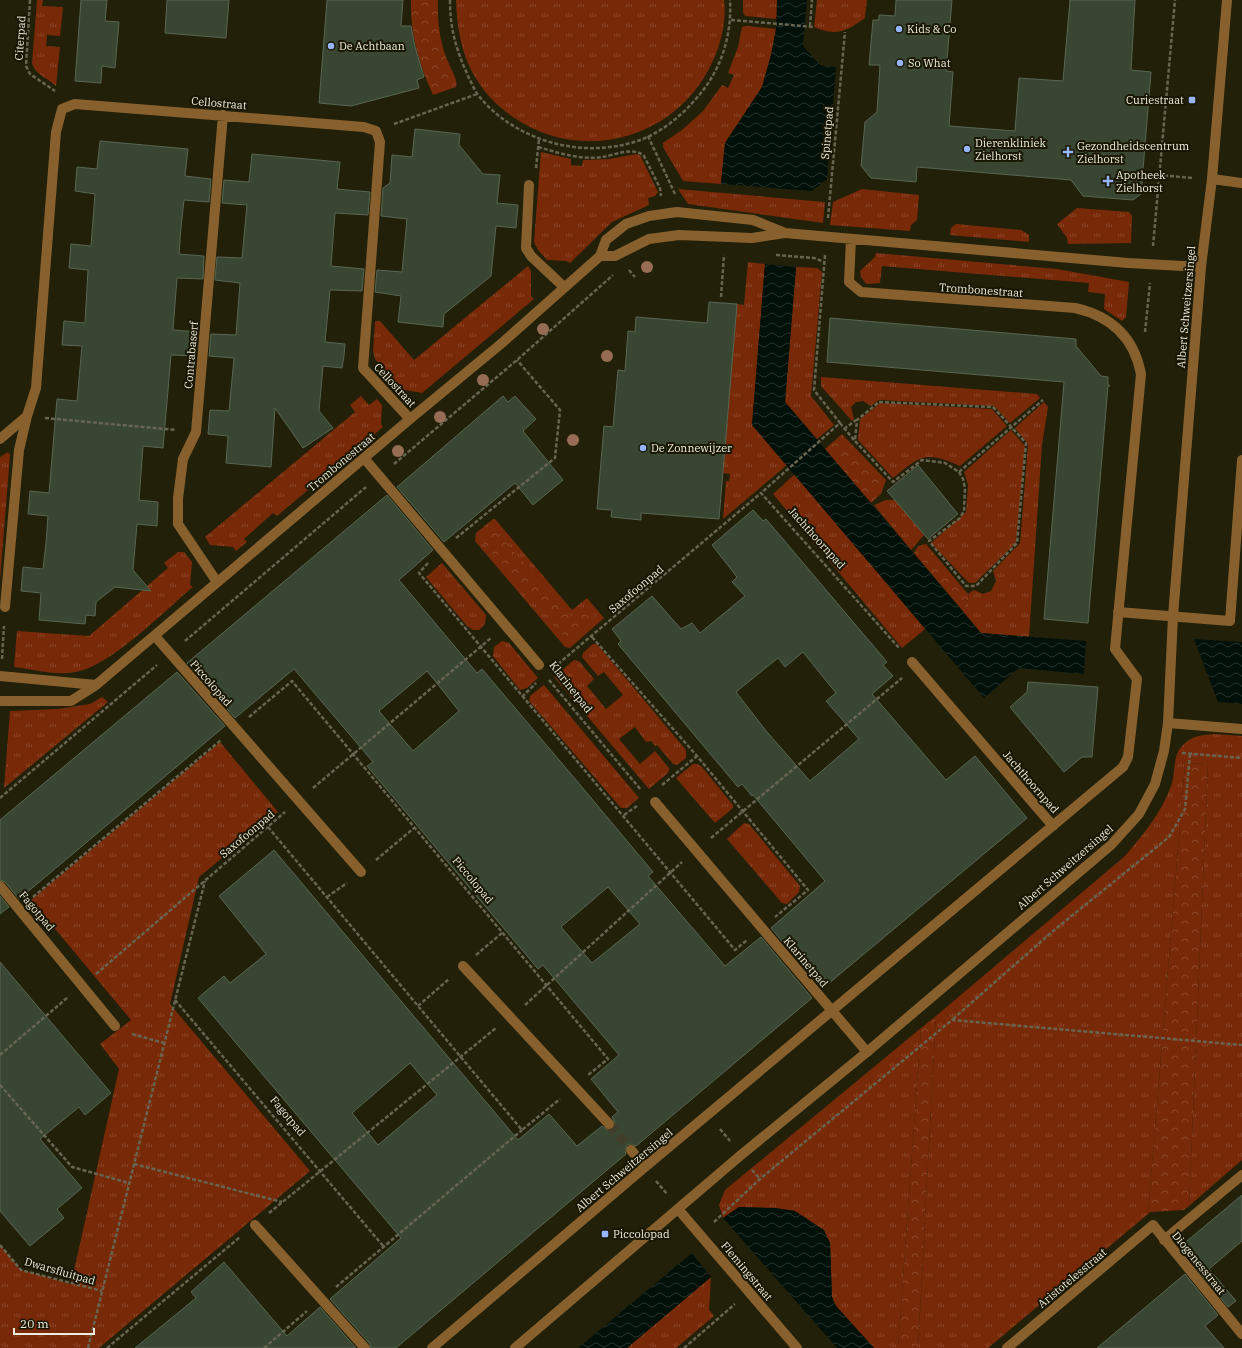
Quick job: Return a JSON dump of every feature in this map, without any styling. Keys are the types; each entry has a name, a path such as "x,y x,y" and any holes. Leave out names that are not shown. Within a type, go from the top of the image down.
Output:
{"street":[{"name":"Albert Schweitzersingel","path":"515,1348 1111,845 1139,814 1155,784 1164,751 1168,723 1173,616 1201,267 1212,179 1227,0"},
{"name":"Cellostraat","path":"62,108 75,104 364,127 376,131 380,142 363,368 410,419"},
{"path":"5,607 19,450 27,416 36,388 56,132 62,108"},
{"name":"Contrabaserf","path":"217,582 178,524 178,498 183,459 196,432 223,116"},
{"path":"1212,179 1242,183"},
{"path":"529,184 526,248 531,256 564,287"},
{"name":"Trombonestraat","path":"0,701 71,701 96,685 410,419 502,344 600,256 606,240 626,224 659,214 677,212 753,220 785,233"},
{"name":"Trombonestraat","path":"600,256 615,256 649,239 679,235 752,238 785,233 1201,267"},
{"name":"Trombonestraat","path":"851,238 849,282 861,292 1075,308 1092,312 1108,320 1122,333 1138,357"},
{"name":"Albert Schweitzersingel","path":"432,1348 645,1167 1123,767 1128,757 1137,679 1116,649 1118,612 1141,374 1138,357"},
{"path":"0,439 27,416"},
{"name":"Klarinetpad","path":"364,458 539,666"},
{"path":"1118,612 1230,621 1242,460"},
{"name":"Piccolopad","path":"155,636 361,872"},
{"name":"Jachthoornpad","path":"912,662 1053,826"},
{"path":"0,676 96,685"},
{"path":"1168,723 1242,729"},
{"name":"Klarinetpad","path":"655,802 832,1011"},
{"name":"Fagotpad","path":"0,886 115,1026"},
{"path":"463,966 573,1088 609,1124"},
{"path":"832,1011 867,1052"},
{"path":"631,1150 645,1167"},
{"path":"1164,1240 1242,1175"},
{"name":"Flemingstraat","path":"678,1209 797,1348"},
{"path":"255,1225 365,1348"},
{"name":"Diogenesstraat","path":"1153,1225 1242,1334"},
{"name":"Aristotelesstraat","path":"1007,1348 1153,1225"}],"path":[{"name":"Citerpad","path":"30,0 26,66 30,74 55,90 62,108"},
{"path":"450,0 453,38 477,94 505,121 539,139 575,148 612,147 634,142 648,136 680,117 705,89 723,56 731,20 730,0"},
{"path":"810,26 812,0"},
{"path":"1138,357 1144,342 1175,0"},
{"path":"731,20 814,27"},
{"name":"Spinetpad","path":"826,237 845,32"},
{"path":"376,131 477,94"},
{"path":"648,136 678,201 677,212"},
{"path":"529,184 536,175 539,139"},
{"path":"538,147 578,157 600,157 634,151 640,152 644,156 660,188 661,197 655,200 659,214"},
{"path":"1158,175 1212,179"},
{"path":"826,237 814,390 844,429 893,482 922,460 945,463 959,472 964,478 964,511 960,518 929,541 966,586 976,586 1017,543 1027,445 993,407 879,402 844,429"},
{"path":"721,297 725,251"},
{"path":"770,254 814,258 824,262"},
{"path":"0,798 517,360 618,271"},
{"path":"517,360 560,410 555,458 442,549 419,573 522,697 624,815 735,950 808,890 697,756 592,637"},
{"path":"959,472 1043,400"},
{"path":"27,416 196,432"},
{"path":"855,441 857,420"},
{"path":"761,493 840,423"},
{"name":"Saxofoonpad","path":"522,697 546,674 592,637 761,493"},
{"name":"Jachthoornpad","path":"761,493 912,662"},
{"path":"0,676 5,607"},
{"name":"Saxofoonpad","path":"0,1055 480,646 506,626"},
{"name":"Klarinetpad","path":"539,666 546,674 550,682 637,786 655,802"},
{"name":"Piccolopad","path":"235,729 292,681 608,1059 264,1348"},
{"path":"19,908 235,729"},
{"path":"1164,751 1242,758"},
{"path":"700,1234 760,1179 952,1020 1052,931 1169,837 1186,809 1190,754"},
{"path":"268,827 522,1130"},
{"path":"88,1348 205,880"},
{"name":"Fagotpad","path":"175,1000 384,1247"},
{"path":"952,1020 1242,1044"},
{"path":"134,1035 164,1043"},
{"path":"0,1085 72,1167 129,1183"},
{"path":"134,1164 282,1203"},
{"path":"645,1167 678,1209"},
{"name":"Dwarsfluitpad","path":"0,1245 20,1270 102,1291"},
{"path":"684,1348 749,1292"}],"green space":[{"path":"37,0 43,0 42,6 63,7 60,36 47,35 46,46 60,47 56,86 39,74 32,63"},
{"path":"411,0 438,0 441,41 455,78 456,87 433,95 416,49 412,25"},
{"path":"456,0 724,0 724,26 720,43 710,67 694,92 673,112 649,127 623,137 595,141 567,139 539,131 513,117 486,93 468,64 459,33"},
{"path":"743,0 777,0 777,19 745,16 743,12"},
{"path":"817,0 867,0 865,18 847,29 836,32 829,32 814,27"},
{"path":"746,26 776,29 771,55 762,87 725,143 721,184 683,181 663,147 663,143 682,130 703,111 722,85 728,88 734,75 728,73 738,47 742,27"},
{"path":"541,152 571,159 571,165 582,166 583,160 610,159 636,154 640,155 658,192 655,196 648,198 649,205 612,222 570,263 566,261 547,260 538,250 534,242"},
{"path":"678,189 825,202 823,223 688,204"},
{"path":"862,189 919,195 917,220 911,225 910,231 830,225 833,202"},
{"path":"1077,208 1129,212 1132,216 1131,243 1068,244 1067,238 1057,224"},
{"path":"956,224 1021,230 1029,235 1029,242 950,235 951,228"},
{"path":"876,253 1057,269 1129,282 1126,317 1122,321 1104,309 1105,294 1088,292 1089,283 882,266 880,283 866,284 861,277 860,271 875,257"},
{"path":"748,262 765,264 752,425 787,465 723,519 726,481 729,481 730,474 723,473 737,304 744,305"},
{"path":"528,266 531,271 531,296 534,299 422,393 400,389 375,359 373,351 375,321 380,321 414,360"},
{"path":"796,267 817,268 822,272 811,396 834,425 817,439 785,402"},
{"path":"821,377 1037,394 1040,398 1010,423 994,406 879,400 871,406 863,401 856,402 851,407 854,419 852,421 821,386"},
{"path":"361,396 369,405 377,399 382,405 381,424 383,427 277,516 273,513 244,539 247,542 236,551 233,547 210,545 205,537 355,412 350,405"},
{"path":"1044,402 1048,407 1042,445 1029,637 981,633 962,610 969,598 968,594 974,590 983,594 991,591 996,581 993,571 1020,543 1028,444 1015,428"},
{"path":"880,403 992,409 1007,426 960,466 939,458 924,458 917,460 893,478 858,440 860,419"},
{"path":"1011,430 1025,446 1016,543 975,583 969,583 931,543 966,512 968,485 964,472"},
{"path":"842,434 886,480 881,494 871,503 825,449"},
{"path":"8,452 10,455 0,580 0,457"},
{"path":"795,474 925,629 902,648 773,494"},
{"path":"886,500 895,500 924,535 911,550 874,505"},
{"path":"495,519 572,610 587,598 604,618 570,648 565,647 475,541 476,533"},
{"path":"492,527 572,617 586,606 596,618 569,642 480,539 480,536"},
{"path":"926,544 968,594 969,598 962,610 914,553 918,546"},
{"path":"178,552 184,552 192,562 190,585 193,587 136,637 120,649 89,668 75,672 52,673 14,667 17,631 89,636 168,568 164,563"},
{"path":"442,563 486,615 485,624 479,630 473,630 467,626 426,577"},
{"path":"502,641 509,643 538,678 527,688 520,690 493,656 494,647"},
{"path":"593,644 597,644 686,750 686,758 677,765 673,764 657,745 655,746 651,741 646,742 635,727 619,739 640,764 655,751 669,768 669,772 649,789 554,677 574,660 579,661 594,679 587,686 606,709 623,695 604,672 598,676 582,657 583,653"},
{"path":"544,685 639,798 627,808 621,808 529,701 530,696"},
{"path":"102,697 108,702 4,788 10,711 58,709 90,704"},
{"path":"1214,734 1242,736 1242,1160 1189,1206 1208,764 1185,763 1148,1214 988,1348 918,1348 936,1016 1125,856 1163,805 1171,786 1177,754 1180,749 1186,742 1193,738"},
{"path":"220,742 278,812 199,877 170,1004 310,1171 99,1348 0,1348 0,1245 21,1270 71,1284 119,1069 100,1044 131,1020 31,900"},
{"path":"1185,763 1208,764 1189,1206 1184,1210 1150,1212 1148,1214"},
{"path":"693,764 697,764 702,767 733,805 733,808 715,823 676,778"},
{"path":"744,823 749,824 800,886 799,892 787,904 782,903 727,839"},
{"path":"936,1016 918,1348 898,1348 921,1028"},
{"path":"921,1028 898,1348 874,1348 836,1306 832,1297 830,1243 795,1211 775,1208 739,1207 723,1218 719,1205 725,1190"},
{"path":"711,1277 709,1310 714,1316 676,1348 627,1348"}],"water":[{"path":"777,0 807,0 803,46 820,65 836,67 827,179 812,191 721,184 725,143 762,87 771,55 776,29"},
{"path":"765,264 796,267 785,402 981,633 1086,641 1084,674 1019,668 984,698 752,425"},
{"path":"1194,639 1242,642 1242,704 1218,702"},
{"path":"739,1207 775,1208 795,1211 824,1230 830,1243 832,1297 836,1306 874,1348 837,1348 723,1218"},
{"path":"692,1253 711,1277 627,1348 578,1348"}],"building":[{"path":"81,0 107,0 105,21 119,22 115,68 102,66 101,83 75,81"},
{"path":"167,0 229,0 226,38 165,33"},
{"path":"327,0 403,0 401,26 411,26 415,47 424,77 417,80 419,88 351,106 319,103"},
{"path":"896,0 952,0 946,71 953,72 949,126 1015,131 1019,78 1063,81 1070,0 1135,0 1131,70 1151,72 1141,194 1133,200 1083,196 1071,180 917,167 916,182 871,178 861,166 865,122 877,112 880,65 869,65 873,20 879,20 879,15 895,16"},
{"path":"415,129 460,134 459,145 483,174 500,175 497,203 518,205 516,228 496,226 491,276 444,314 443,327 398,322 401,296 375,292 377,270 402,272 407,219 381,216 383,188 390,183 392,155 412,157"},
{"path":"100,141 188,149 185,176 211,179 209,202 184,200 181,227 179,254 204,256 203,279 177,278 173,330 198,332 196,356 171,355 163,448 143,446 139,500 158,502 157,526 137,524 133,570 151,591 115,587 96,602 95,616 86,615 85,624 39,620 41,593 21,591 23,567 43,569 48,516 28,514 30,491 49,493 57,399 77,401 82,346 62,345 64,321 85,323 88,270 69,268 71,244 91,246 95,194 75,191 77,167 97,169"},
{"path":"252,154 340,162 337,189 370,192 368,215 335,213 331,266 364,269 362,291 330,290 325,342 345,344 342,368 323,366 319,411 333,428 303,448 275,408 271,467 226,463 228,436 208,434 210,410 229,411 234,358 209,356 211,334 236,335 240,283 215,280 217,257 242,258 247,205 222,203 224,180 249,182"},
{"path":"709,302 737,304 719,519 641,513 641,520 611,517 612,510 597,509 604,426 613,427 618,370 625,371 628,331 635,332 636,317 707,323"},
{"path":"830,318 1076,339 1076,346 1101,376 1108,377 1108,384 1110,386 1108,386 1088,623 1044,619 1064,382 827,362"},
{"path":"503,396 508,402 515,396 536,419 523,431 563,480 533,505 515,483 444,542 397,487"},
{"path":"918,465 958,514 928,539 887,491"},
{"path":"387,495 433,550 399,580 477,673 482,669 576,780 653,872 648,876 725,966 761,937 812,998 636,1146 630,1144 627,1145 625,1151 626,1154 396,1348 371,1348 370,1344 330,1299 401,1238 198,998 224,976 230,983 266,954 219,896 274,850 518,1140 549,1114 577,1146 602,1126 607,1130 613,1129 615,1123 612,1117 618,1112 591,1079 619,1055 543,965 538,969 367,766 373,762 294,669 235,718 187,663","holes":["427,671 459,711 413,751 379,711","608,887 640,924 592,963 561,927","410,1063 437,1095 378,1145 352,1113"]},
{"path":"753,510 763,521 766,519 887,662 883,665 893,676 872,694 946,780 975,756 1027,818 822,989 771,928 825,881 753,795 752,796 742,784 738,787 618,644 621,641 612,629 652,596 681,629 692,623 700,633 745,596 732,582 737,577 712,545","holes":["803,652 836,693 826,701 859,739 810,781 767,732 736,692 778,658 785,667"]},
{"path":"177,672 225,726 19,899 5,882 0,880 0,820"},
{"path":"1028,682 1098,687 1092,757 1082,757 1064,772 1010,707 1027,692"},
{"path":"0,896 9,907 0,914"},
{"path":"0,962 111,1093 85,1115 79,1107 40,1139 82,1188 57,1209 64,1218 30,1246 0,1211"},
{"path":"1242,1195 1242,1241 1209,1269 1236,1301 1228,1307 1194,1266 1197,1264 1181,1246"},
{"path":"224,1262 287,1336 320,1307 356,1348 135,1348 196,1298 191,1292"},
{"path":"1185,1274 1218,1315 1205,1326 1224,1348 1097,1348"}],"tunnel":[{"path":"609,1124 631,1150"}],"place":[{"name":"Kids & Co","path":"899,29"},
{"name":"De Achtbaan","path":"331,46"},
{"name":"So What","path":"900,63"},
{"name":"Curiestraat","path":"1192,100"},
{"name":"Dierenkliniek Zielhorst","path":"967,149"},
{"name":"Gezondheidscentrum Zielhorst","path":"1068,152"},
{"name":"Apotheek Zielhorst","path":"1108,181"},
{"name":"De Zonnewijzer","path":"643,448"},
{"name":"Piccolopad","path":"605,1234"}]}
